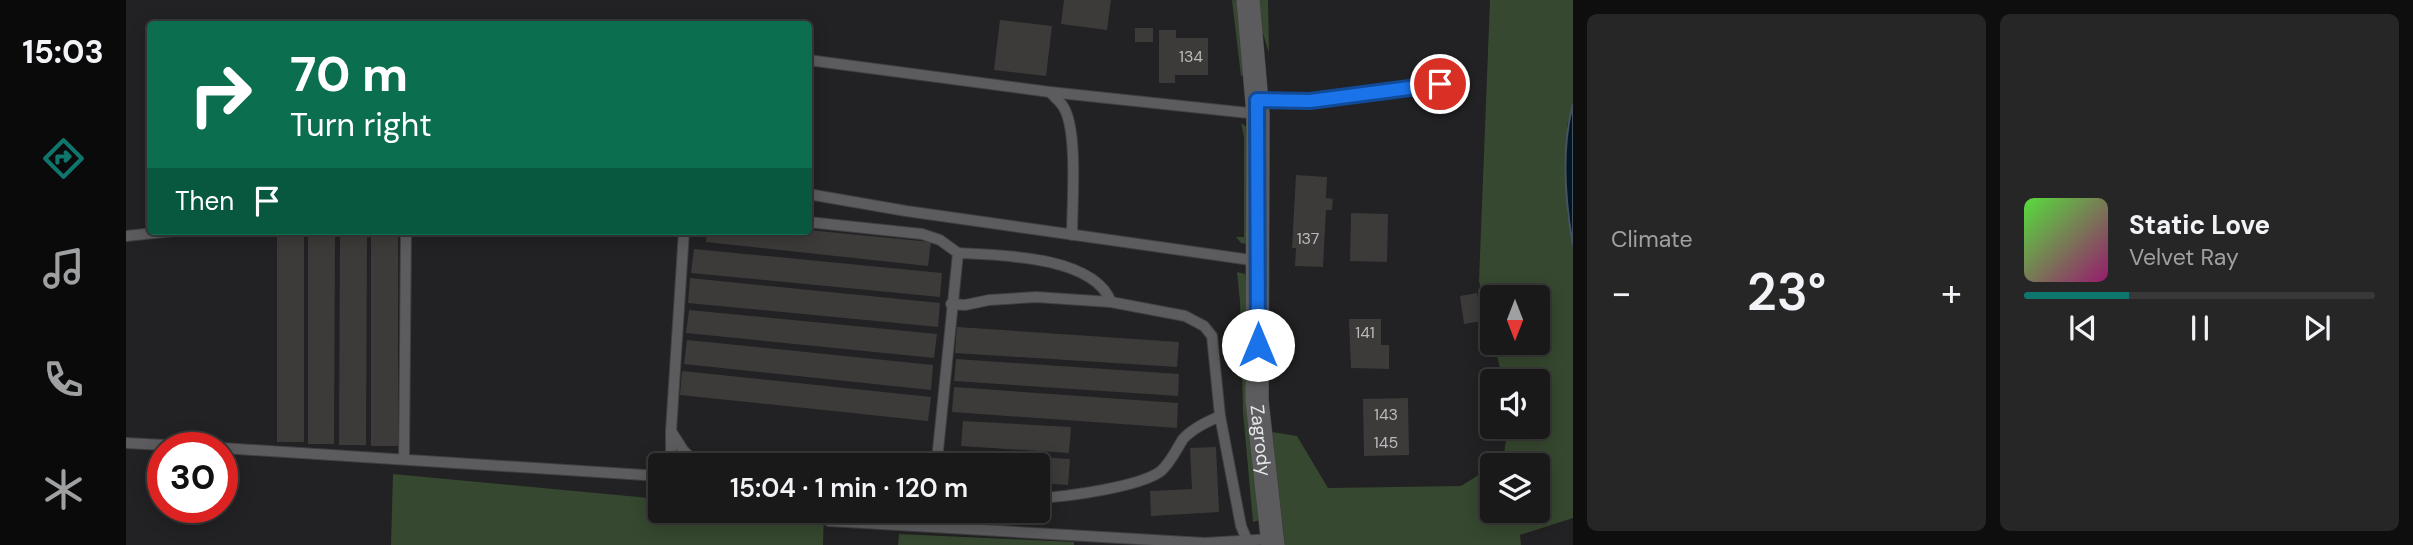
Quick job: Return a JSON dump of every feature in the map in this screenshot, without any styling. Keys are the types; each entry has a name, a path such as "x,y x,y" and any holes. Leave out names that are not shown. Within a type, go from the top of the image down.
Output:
{"street":[{"name":"Zagrody","path":"1248,0 1258,107 1257,401 1272,542"}],"lane":[{"path":"812,61 1049,92 1258,107 1440,84"},
{"path":"1049,92 1064,108 1069,123 1072,146 1072,235"},
{"path":"812,195 1258,261"},
{"path":"812,222 922,234 940,240 958,253 1024,257 1069,268 1100,285 1111,302"},
{"path":"126,236 147,234"},
{"path":"404,459 406,235"},
{"path":"671,453 684,235"},
{"path":"936,453 958,253"},
{"path":"951,304 965,305 989,300 1036,297 1111,302 1172,312 1204,326 1212,336 1220,416 1241,526 1247,540"},
{"path":"1050,497 1076,495 1159,473 1188,434 1220,416"},
{"path":"671,431 686,453"},
{"path":"126,443 147,444"},
{"path":"238,449 648,475"},
{"path":"863,523 1205,543 1247,540 1272,542"}],"green space":[{"path":"1232,0 1240,1 1246,75 1241,76"},
{"path":"1260,0 1268,0 1269,53 1260,24"},
{"path":"1490,0 1573,0 1573,104 1567,126 1567,212 1573,246 1573,518 1520,535 1521,545 1285,545 1272,432 1297,436 1328,488 1461,486 1480,474 1480,523 1550,523 1550,453 1504,453 1506,439 1550,439 1550,369 1500,369 1497,355 1550,355 1550,285 1480,285"},
{"path":"1241,123 1248,128 1249,242 1246,244 1236,237 1244,237 1244,137"},
{"path":"1237,272 1245,274 1249,306 1260,520 1253,522 1243,412"},
{"path":"393,474 648,498 648,523 824,523 823,545 391,545"},
{"path":"899,534 1074,542 1074,545 898,545"}],"water":[{"path":"1573,104 1573,246 1568,211 1566,156"}],"building":[{"path":"1064,0 1111,0 1107,30 1061,24"},
{"path":"1000,20 1052,26 1046,76 994,70"},
{"path":"1135,28 1153,28 1153,42 1135,42"},
{"path":"1159,30 1176,30 1176,38 1208,38 1208,75 1175,75 1175,83 1159,83"},
{"path":"1296,175 1327,177 1326,198 1333,199 1332,210 1326,210 1323,267 1295,266 1296,248 1292,248"},
{"path":"1351,213 1388,214 1387,262 1350,261"},
{"path":"812,230 931,242 928,266 706,242 707,235 812,235"},
{"path":"277,235 304,235 304,442 277,442"},
{"path":"308,235 335,235 334,444 308,444"},
{"path":"340,235 367,235 366,445 339,445"},
{"path":"371,235 398,235 398,446 371,446"},
{"path":"694,249 942,273 940,297 691,273"},
{"path":"690,278 940,303 938,327 688,303"},
{"path":"1477,293 1480,321 1464,324 1460,296"},
{"path":"689,310 937,334 934,358 686,333"},
{"path":"1349,319 1381,319 1381,345 1389,345 1389,369 1351,368"},
{"path":"957,327 1179,342 1177,367 955,353"},
{"path":"687,340 933,365 931,390 684,364"},
{"path":"956,359 1179,374 1178,396 954,381"},
{"path":"682,371 931,397 928,421 680,395"},
{"path":"954,387 1178,403 1177,428 952,412"},
{"path":"1408,398 1409,455 1364,456 1363,399"},
{"path":"963,421 1071,427 1069,453 961,446"},
{"path":"1216,447 1219,512 1151,516 1150,491 1192,489 1190,448"},
{"path":"1050,458 1070,459 1068,485 1050,484"}],"route":[{"path":"1258,345 1257,100 1310,101 1440,84"}]}
